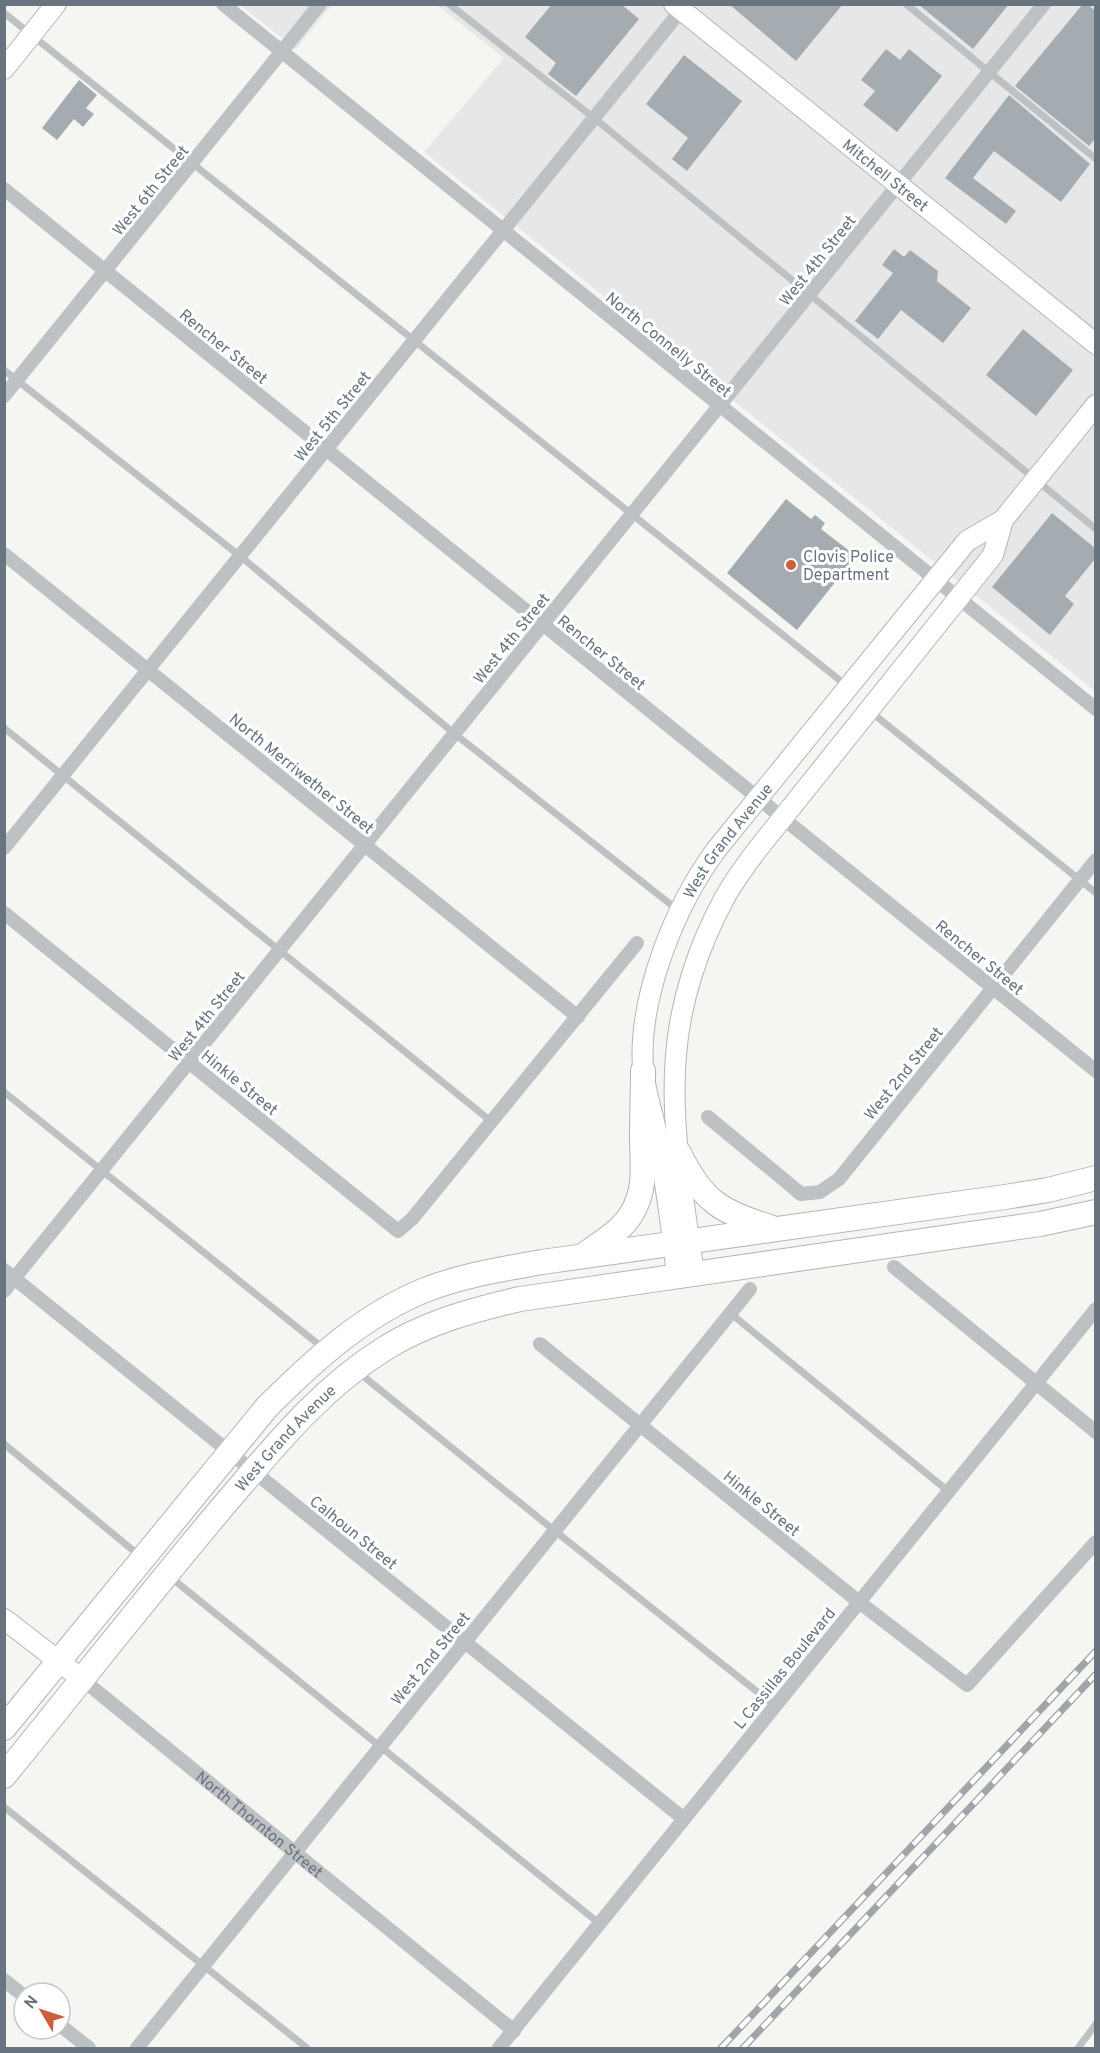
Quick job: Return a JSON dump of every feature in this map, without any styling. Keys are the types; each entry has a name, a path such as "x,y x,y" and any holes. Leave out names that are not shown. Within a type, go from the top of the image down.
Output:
{"highway":[{"path":"583,1256 612,1236 624,1224 633,1212 639,1197 644,1172 643,1071"},
{"path":"679,1153 694,1181 722,1208 737,1217 778,1229"},
{"path":"681,1242 1048,1190 1095,1178"},
{"path":"686,1275 1040,1224 1095,1212"},
{"name":"West Grand Avenue","path":"4,1728 267,1407 337,1341 424,1291 469,1276 681,1242"},
{"name":"West Grand Avenue","path":"4,1776 253,1471 319,1398 354,1369 385,1348 410,1335 471,1310 520,1299 686,1275"}],"main road":[{"path":"4,69 56,4"},
{"name":"Mitchell Street","path":"680,6 1095,344"},
{"name":"West Grand Avenue","path":"686,1275 681,1242 643,1071 646,1016 662,955 679,912 698,875 966,541 1003,520 1095,405"},
{"name":"West Grand Avenue","path":"681,1242 679,1153 675,1113 676,1056 687,993 697,961 724,897 757,850 993,555 1003,520"},
{"name":"North Thornton Street","path":"4,1619 83,1680"}],"street":[{"name":"North Connelly Street","path":"223,4 1095,709"},
{"name":"West 6th Street","path":"4,396 320,4"},
{"name":"West 4th Street","path":"4,1291 10,1275 103,1170 1044,4"},
{"name":"West 5th Street","path":"4,848 594,118 680,6"},
{"name":"Rencher Street","path":"4,189 1095,1071"},
{"name":"North Merriwether Street","path":"4,554 578,1017"},
{"name":"West 2nd Street","path":"708,1117 801,1194 820,1192 839,1179 1095,860"},
{"name":"Hinkle Street","path":"4,913 398,1231 412,1219 492,1122"},
{"path":"492,1122 637,943"},
{"path":"894,1267 1095,1431"},
{"name":"Calhoun Street","path":"10,1275 684,1819"},
{"name":"West 2nd Street","path":"136,2049 750,1289"},
{"name":"L Cassillas Boulevard","path":"499,2049 1095,1309"},
{"name":"Hinkle Street","path":"540,1344 859,1602 967,1685 1095,1542"},
{"name":"North Thornton Street","path":"83,1680 513,2031"},
{"path":"72,2035 89,2049"}],"lane":[{"path":"449,4 594,118 1095,529"},
{"path":"906,4 1095,159"},
{"path":"4,13 849,688"},
{"path":"4,370 240,556 455,734 679,912"},
{"path":"868,710 1095,893"},
{"path":"4,728 281,949 492,1122"},
{"path":"4,1092 326,1351"},
{"path":"730,1313 948,1491"},
{"path":"354,1369 775,1706"},
{"path":"4,1444 142,1558"},
{"path":"167,1574 600,1924"},
{"path":"4,1806 307,2049"},
{"path":"1078,2049 1095,2024"}],"shaded area":[{"path":"240,5 332,5 296,49"},
{"path":"437,5 1095,5 1095,691 424,152 504,58"}],"building":[{"path":"552,4 621,4 639,19 576,96 548,74 556,63 525,37"},
{"path":"729,4 843,4 796,61"},
{"path":"918,4 1009,4 973,49"},
{"path":"1083,4 1088,4 1095,11 1095,139 1089,146 1015,86"},
{"path":"886,49 900,60 909,49 942,76 897,132 863,105 875,91 861,80"},
{"path":"684,55 742,101 687,171 672,159 688,138 646,104"},
{"path":"79,80 97,95 86,108 94,114 83,127 74,119 57,140 42,128"},
{"path":"1009,95 1090,164 1061,202 994,151 973,178 1016,211 1006,224 945,178"},
{"path":"894,249 904,257 910,250 938,271 937,281 971,308 943,343 901,310 878,339 855,321 893,273 882,265"},
{"path":"1023,329 1073,370 1036,416 986,375"},
{"name":"Clovis Police Department","path":"786,499 811,519 815,515 825,523 821,529 856,556 797,630 727,573"},
{"path":"1052,513 1095,548 1095,559 1065,596 1074,604 1050,635 992,587"}],"railway":[{"path":"721,2048 1096,1651"},
{"path":"743,2048 1096,1674"}],"place":[{"name":"Clovis Police Department","path":"791,565"}]}
